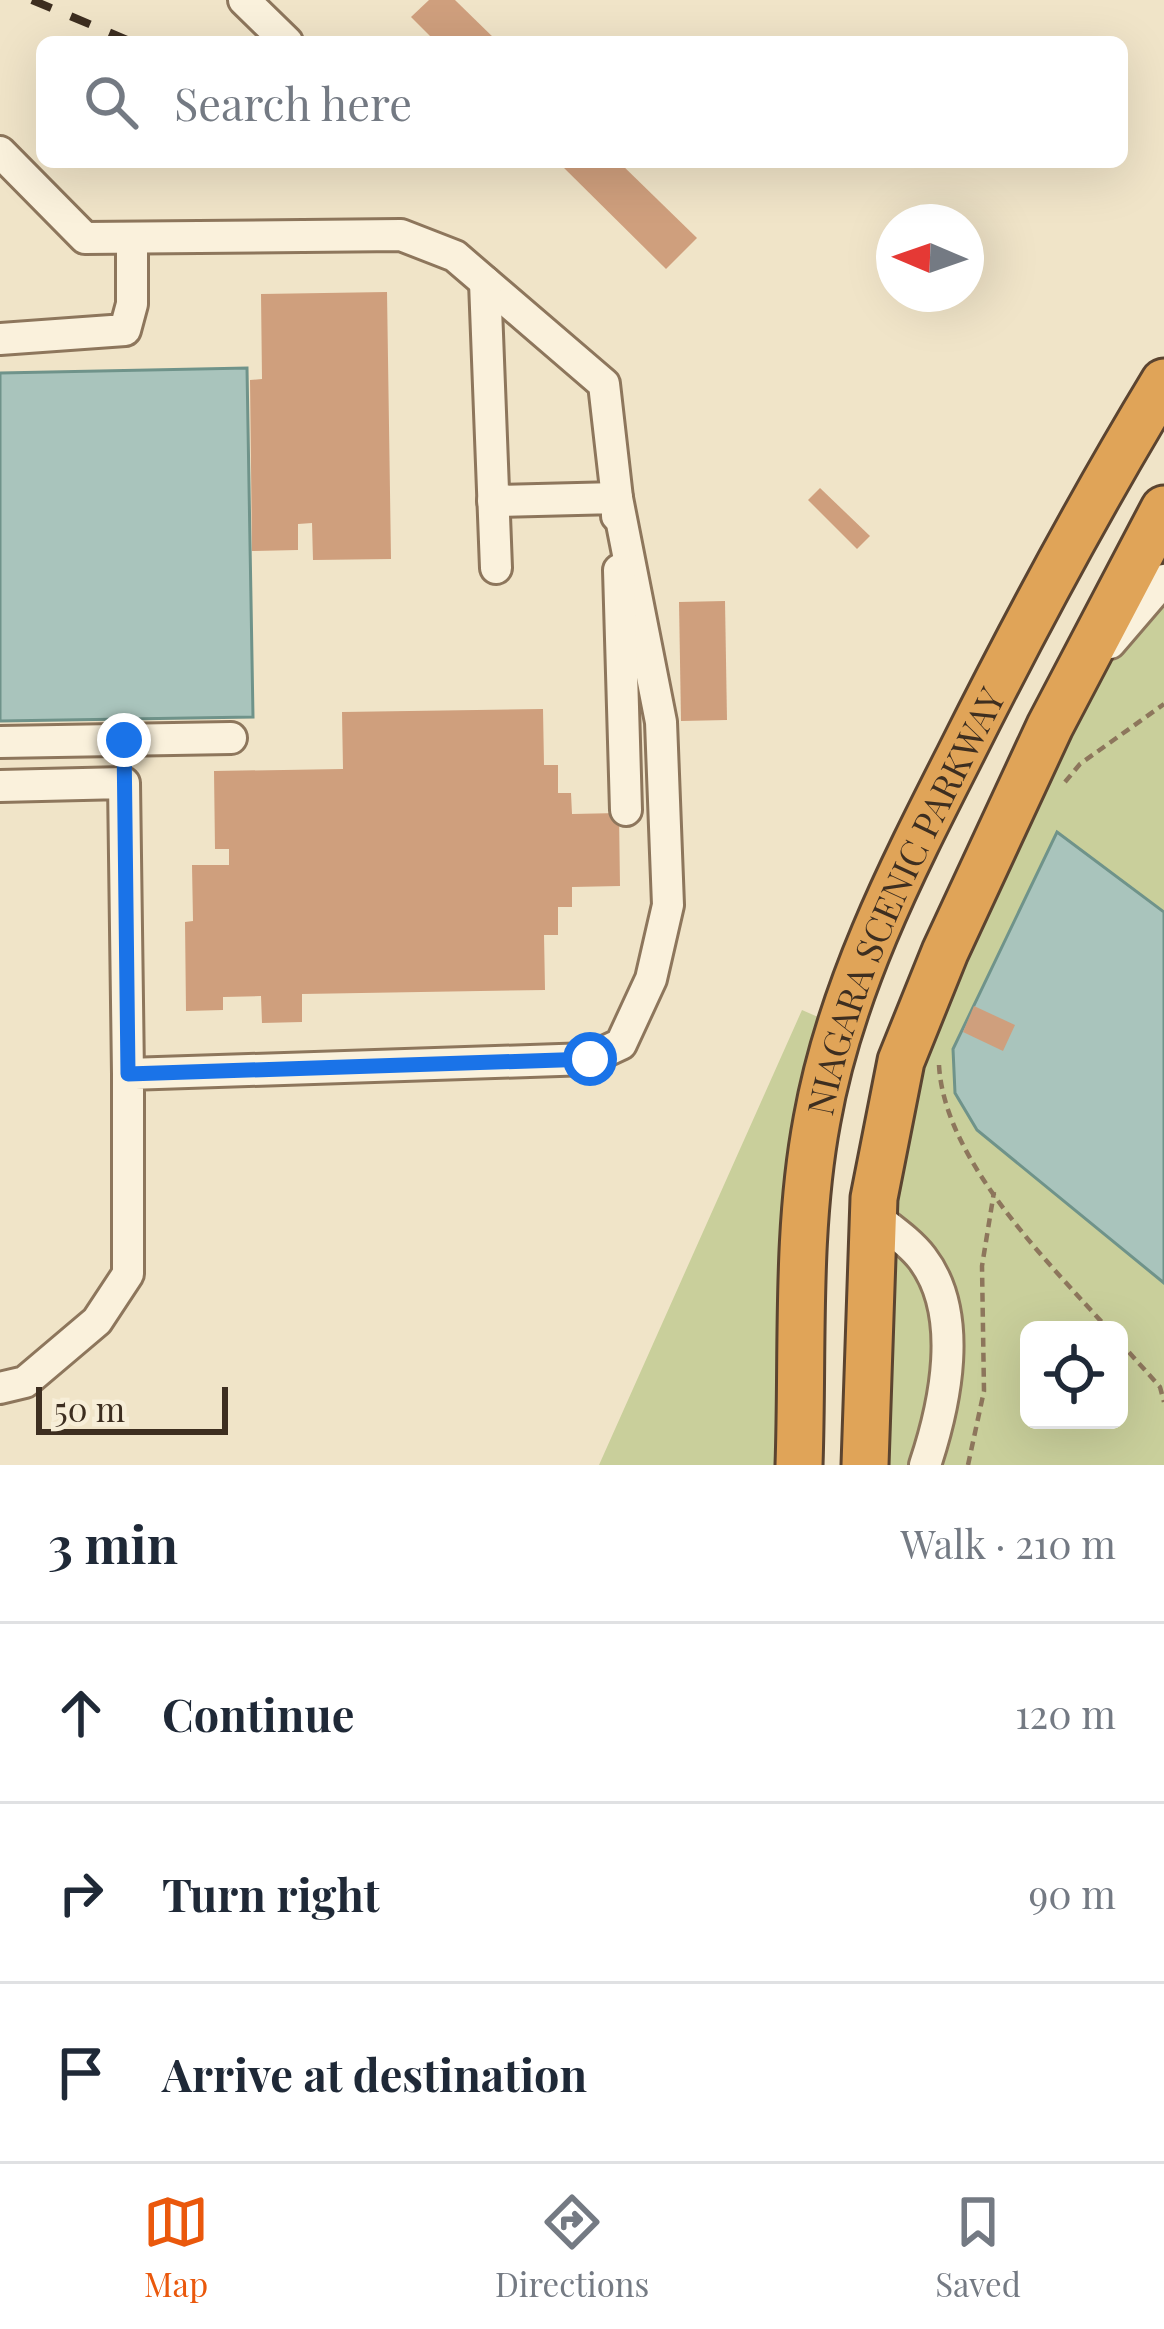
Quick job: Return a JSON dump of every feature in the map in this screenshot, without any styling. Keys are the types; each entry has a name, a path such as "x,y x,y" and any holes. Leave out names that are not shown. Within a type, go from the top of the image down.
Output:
{"highway":[{"name":"NIAGARA SCENIC PARKWAY","path":"799,1465 810,1166 843,1016 871,943 975,724 1079,525 1164,382"},
{"name":"NIAGARA SCENIC PARKWAY","path":"865,1465 873,1215 884,1128 907,1042 1050,726 1164,509"}],"lane":[{"path":"244,0 281,36"},
{"path":"0,152 85,238 401,235 455,256 604,384 616,498 626,810"},
{"path":"0,339 124,329 132,304 132,238"},
{"path":"485,282 496,568"},
{"path":"493,501 616,498"},
{"path":"128,1074 534,1064 590,1059 621,1044 651,979 668,905 662,722 616,498"},
{"path":"1050,726 1091,665 1164,580"},
{"path":"124,783 8,786 7,742 231,738"},
{"path":"0,1388 25,1382 97,1321 128,1274 124,740"},
{"path":"873,1215 923,1258 937,1287 947,1331 942,1406 925,1465"}],"path":[{"path":"1063,784 1080,764 1164,704"},
{"path":"942,1047 941,1094 949,1115 994,1192 1102,1321"},
{"path":"968,1465 984,1391 982,1266 994,1192"},
{"path":"1128,1351 1160,1387 1164,1402"}],"green space":[{"path":"1164,555 1164,912 1057,833 953,1049 955,1093 977,1130 1164,1283 1164,1465 888,1465 895,1212 908,1129 939,1027 966,962"},
{"path":"802,1010 818,1017 788,1164 776,1465 599,1465"}],"water":[{"path":"247,368 253,717 0,721 0,373"},
{"path":"1057,832 1164,912 1164,1283 977,1130 955,1093 953,1049"}],"building":[{"path":"429,0 455,0 492,36 430,36 411,17"},
{"path":"564,168 625,168 697,238 666,269"},
{"path":"387,292 391,559 313,560 312,523 298,524 298,550 252,551 250,380 262,379 261,294"},
{"path":"820,488 870,536 857,549 808,500"},
{"path":"725,601 727,720 681,721 679,602"},
{"path":"543,709 544,765 558,765 558,793 571,793 572,814 619,813 620,886 572,887 572,907 558,907 558,935 544,935 545,990 302,994 302,1022 262,1023 261,996 223,997 223,1010 186,1011 185,922 193,921 192,865 229,865 229,849 215,849 214,771 343,769 342,712"},
{"path":"974,1006 1015,1025 1003,1051 963,1032"}],"railway":[{"path":"32,0 118,36"}],"route":[{"path":"124,740 128,1074 590,1059"}]}
